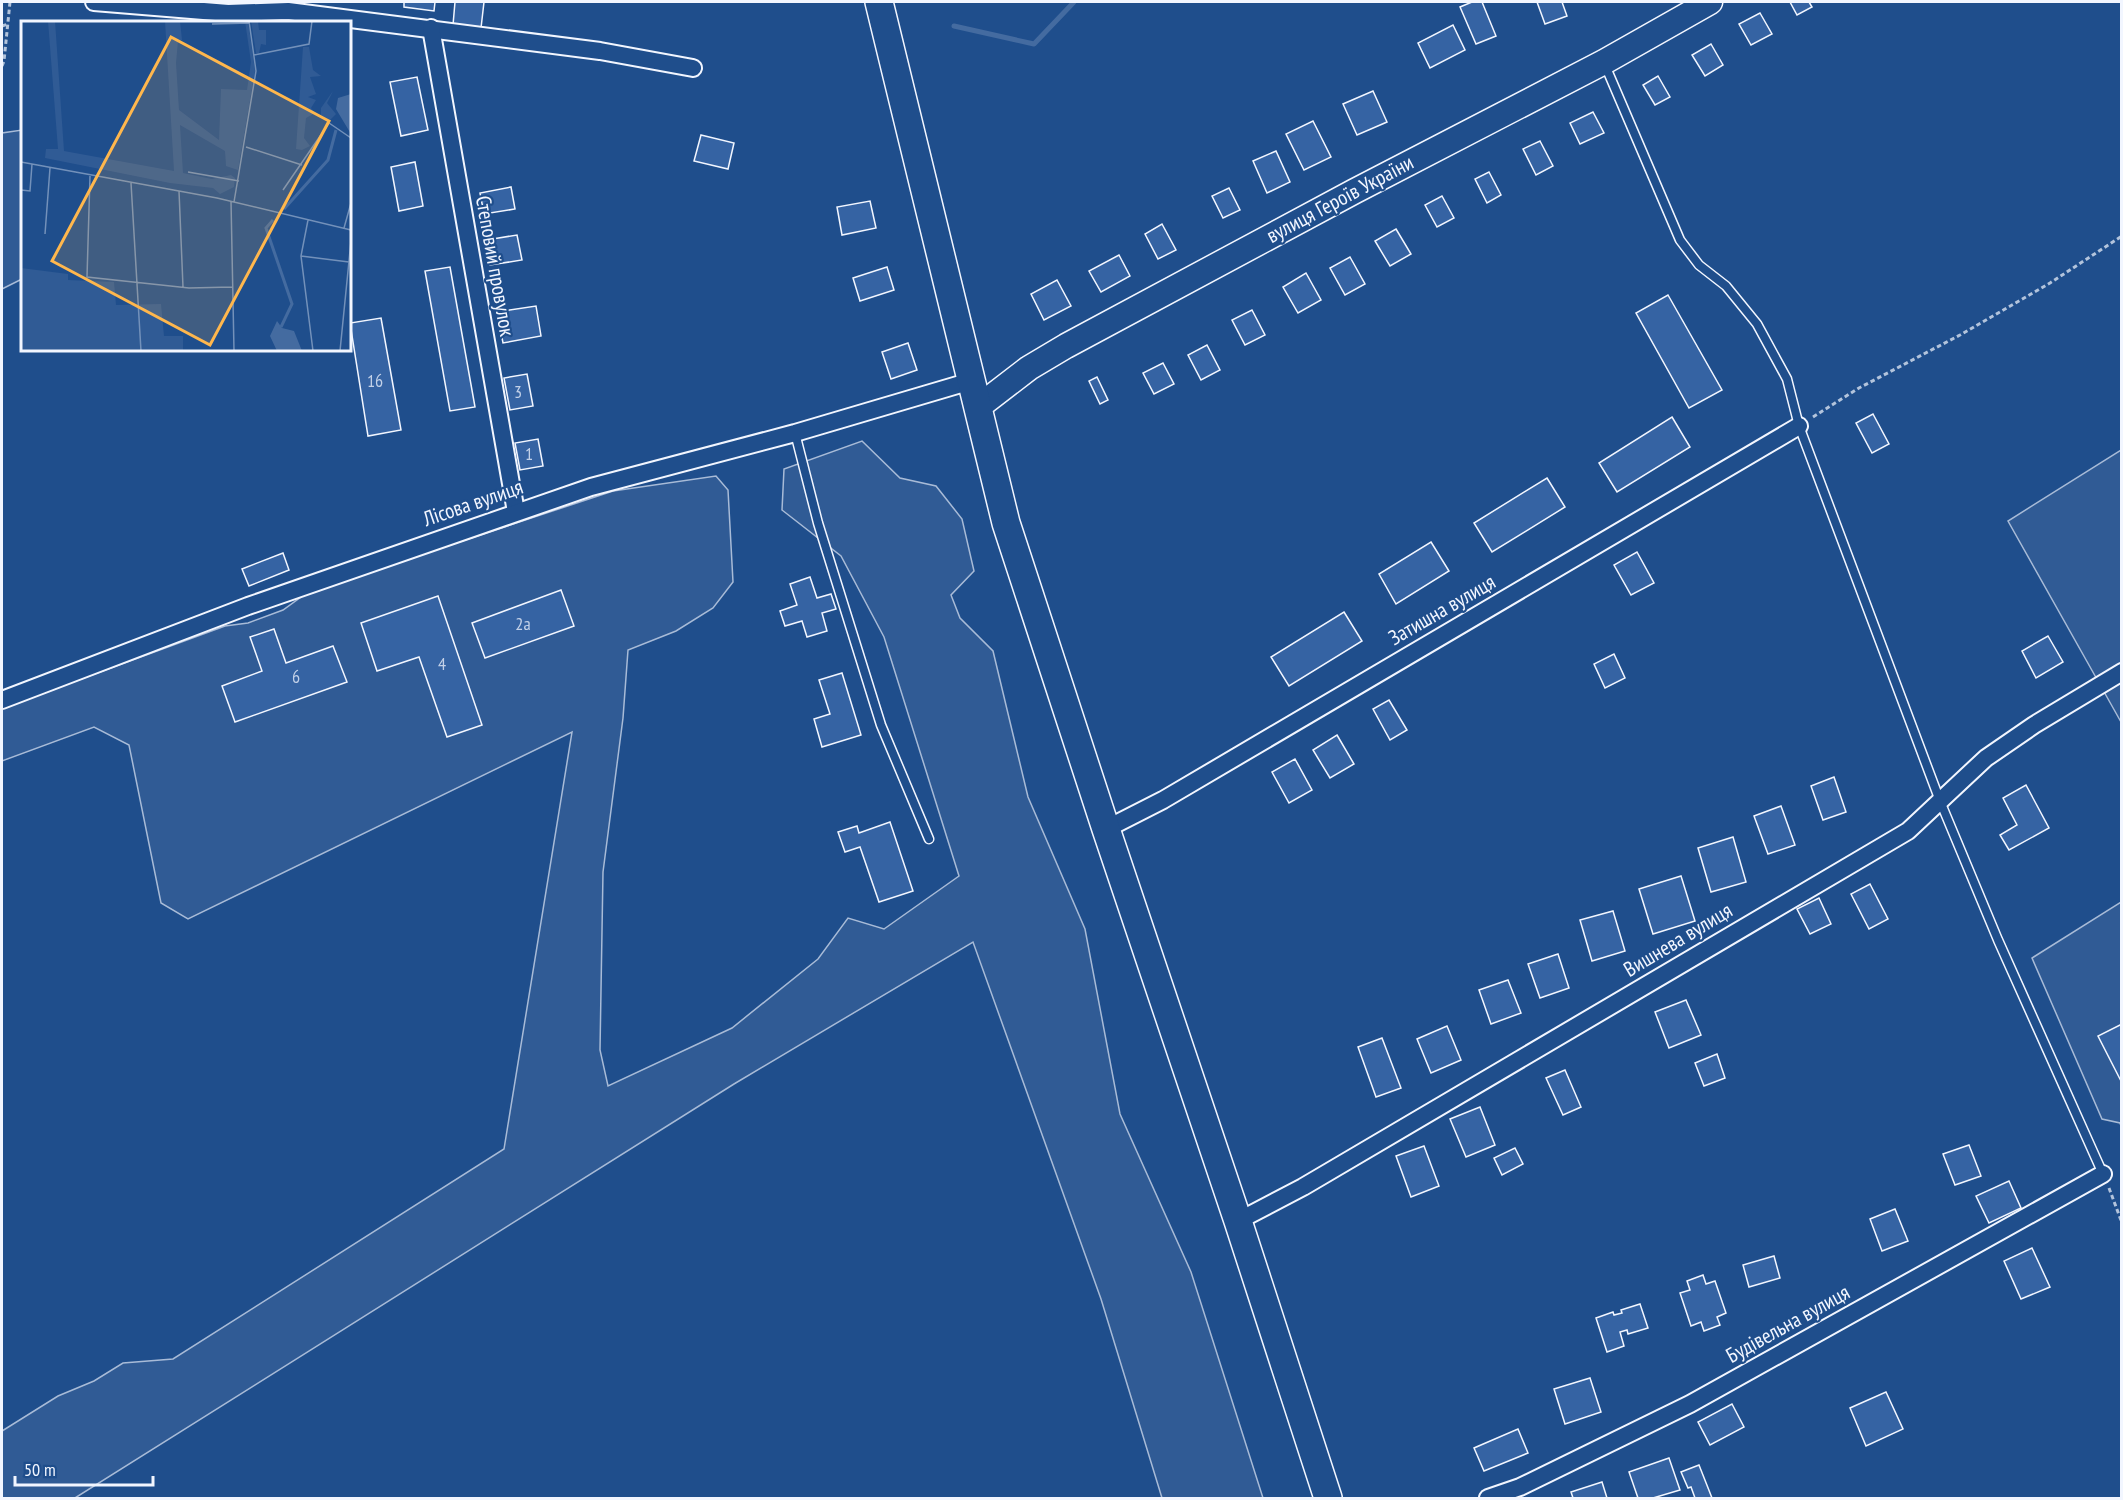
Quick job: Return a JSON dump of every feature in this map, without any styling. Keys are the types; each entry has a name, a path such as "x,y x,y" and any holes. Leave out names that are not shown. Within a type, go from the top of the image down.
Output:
{"main road":[{"path":"879,2 1006,523 1328,1498"}],"street":[{"path":"94,2 228,14 288,10 600,51 693,68"},
{"name":"вулиця Героїв України","path":"977,408 1029,368 1066,346 1355,191 1604,62 1710,2"},
{"name":"Степовий провулок","path":"431,28 516,512"},
{"name":"Лісова вулиця","path":"2,700 248,606 591,487 795,433 971,381"},
{"name":"Затишна вулиця","path":"1106,829 1173,794 1799,426"},
{"name":"Вишнева вулиця","path":"1238,1221 1303,1187 1908,831 1986,758 2034,724 2121,672"},
{"name":"Будівельна вулиця","path":"1488,1498 1520,1487 1690,1404 2103,1174"}],"lane":[{"path":"1604,62 1680,240 1699,265 1726,286 1757,324 1787,379 1799,426 1940,801 1998,940 2103,1174"},
{"path":"795,433 818,523 881,725 929,839"}],"path":[{"path":"2,66 10,2"},
{"path":"2,26 8,24"},
{"path":"1799,426 1859,388 2050,284 2121,236"},
{"path":"2103,1174 2121,1223"}],"shaded area":[{"path":"21,130 21,280 2,289 2,133"},
{"path":"862,441 900,478 936,486 962,519 974,571 951,595 960,618 993,651 1028,797 1085,929 1120,1114 1191,1272 1263,1498 1162,1498 1101,1299 973,942 734,1084 75,1498 2,1498 2,1431 58,1396 94,1381 123,1363 173,1359 504,1149 572,732 188,919 161,903 129,745 94,727 2,761 2,708 225,626 248,623 283,610 308,592 613,491 716,476 728,490 733,582 713,608 676,631 628,650 623,718 603,872 600,1050 608,1086 732,1028 818,959 848,918 884,929 959,876 884,637 841,556 782,510 784,469"},
{"path":"2121,450 2121,722 2008,521"},
{"path":"2121,902 2121,1126 2120,1123 2102,1119 2032,958"}],"building":[{"path":"404,2 435,2 434,11 404,7"},
{"path":"455,2 484,2 481,28 453,25"},
{"path":"1472,2 1482,2 1496,36 1476,44 1460,7"},
{"path":"1537,2 1562,2 1567,16 1545,24"},
{"path":"1790,2 1809,2 1812,7 1797,15"},
{"path":"1760,13 1772,34 1751,45 1739,24"},
{"path":"1453,25 1465,50 1430,68 1418,43"},
{"path":"1711,44 1723,65 1705,76 1692,55"},
{"path":"1658,76 1670,97 1655,105 1643,85"},
{"path":"417,77 428,130 401,136 390,82"},
{"path":"1373,91 1387,122 1357,135 1343,104"},
{"path":"1593,112 1604,133 1580,144 1570,123"},
{"path":"1313,121 1331,157 1304,170 1286,134"},
{"path":"701,135 734,143 728,169 694,161"},
{"path":"1540,141 1553,166 1536,175 1523,149"},
{"path":"1276,151 1290,182 1267,193 1253,161"},
{"path":"415,162 423,206 399,211 391,167"},
{"path":"1489,172 1501,195 1487,203 1475,179"},
{"path":"511,187 515,209 484,214 480,193"},
{"path":"1229,188 1240,210 1223,218 1212,196"},
{"path":"1442,196 1454,218 1437,227 1425,205"},
{"path":"870,201 876,228 842,235 837,207"},
{"path":"1162,224 1176,250 1158,259 1145,234"},
{"path":"1396,229 1411,254 1390,266 1375,241"},
{"path":"517,235 522,260 490,265 486,240"},
{"path":"1119,255 1130,276 1101,292 1089,271"},
{"path":"1350,257 1365,284 1345,295 1330,268"},
{"path":"450,267 475,407 450,411 425,271"},
{"path":"887,267 894,290 860,301 853,278"},
{"path":"1306,273 1321,300 1298,313 1283,287"},
{"path":"1057,280 1071,306 1044,320 1031,294"},
{"path":"1668,295 1722,390 1689,408 1636,313"},
{"path":"536,306 541,336 503,343 497,312"},
{"path":"1252,310 1265,335 1245,345 1232,320"},
{"path":"381,318 401,430 368,436 351,323"},
{"path":"908,343 917,370 891,379 882,352"},
{"path":"1207,345 1220,370 1201,380 1188,355"},
{"path":"1163,363 1174,384 1154,394 1143,373"},
{"path":"527,374 533,406 510,410 504,378"},
{"path":"1097,377 1108,400 1100,404 1089,381"},
{"path":"1873,414 1889,444 1872,453 1856,423"},
{"path":"1672,417 1690,447 1617,492 1599,463"},
{"path":"538,439 543,466 520,470 515,443"},
{"path":"1547,478 1565,507 1492,552 1474,523"},
{"path":"1431,542 1449,571 1396,604 1379,574"},
{"path":"1637,552 1654,583 1631,595 1614,565"},
{"path":"283,553 289,570 249,586 242,569"},
{"path":"810,577 817,598 831,594 836,609 822,613 827,631 807,637 802,621 785,626 780,611 797,605 790,584"},
{"path":"561,590 574,626 485,658 472,623"},
{"path":"438,596 482,725 447,737 419,657 377,671 361,623"},
{"path":"1344,612 1362,641 1289,686 1271,657"},
{"path":"274,629 286,663 333,646 347,682 235,722 222,686 262,671 250,637"},
{"path":"2048,636 2063,662 2036,678 2022,651"},
{"path":"1614,654 1625,678 1605,688 1594,664"},
{"path":"842,673 861,735 822,747 814,719 830,714 819,680"},
{"path":"1389,700 1407,730 1390,740 1373,709"},
{"path":"1337,735 1354,764 1330,778 1313,750"},
{"path":"1295,759 1312,790 1289,803 1272,772"},
{"path":"1834,777 1846,812 1823,820 1811,786"},
{"path":"2026,785 2049,828 2009,850 2000,835 2017,825 2003,798"},
{"path":"1781,806 1795,845 1768,854 1754,816"},
{"path":"890,822 913,891 879,902 860,847 845,852 838,832 857,826 859,833"},
{"path":"1733,837 1746,882 1711,892 1698,848"},
{"path":"1681,876 1695,921 1653,934 1639,889"},
{"path":"1870,884 1888,919 1869,929 1851,894"},
{"path":"1819,898 1831,924 1810,934 1797,909"},
{"path":"1613,911 1625,951 1592,961 1580,920"},
{"path":"1558,954 1569,988 1540,998 1528,964"},
{"path":"1508,980 1521,1013 1491,1024 1479,990"},
{"path":"1686,1000 1701,1035 1669,1048 1655,1012"},
{"path":"2122,1024 2122,1083 2098,1036"},
{"path":"1447,1026 1461,1060 1431,1073 1417,1039"},
{"path":"1382,1038 1401,1088 1376,1097 1358,1047"},
{"path":"1717,1054 1725,1078 1704,1086 1695,1063"},
{"path":"1565,1070 1581,1107 1563,1115 1546,1078"},
{"path":"1480,1107 1495,1145 1466,1157 1450,1119"},
{"path":"1969,1145 1981,1176 1955,1185 1943,1154"},
{"path":"1424,1146 1439,1186 1411,1197 1396,1156"},
{"path":"1515,1148 1523,1164 1502,1175 1494,1158"},
{"path":"2009,1181 2021,1208 1989,1223 1976,1196"},
{"path":"1895,1209 1908,1241 1882,1251 1870,1219"},
{"path":"2032,1248 2050,1287 2021,1299 2004,1261"},
{"path":"1774,1256 1780,1278 1749,1287 1743,1265"},
{"path":"1703,1275 1706,1284 1715,1281 1726,1313 1717,1317 1720,1325 1704,1331 1701,1322 1691,1326 1680,1293 1690,1290 1687,1281"},
{"path":"1640,1304 1648,1328 1628,1334 1627,1330 1620,1332 1624,1346 1607,1352 1596,1318 1613,1312 1614,1315 1622,1313 1621,1310"},
{"path":"1590,1378 1601,1412 1565,1424 1554,1389"},
{"path":"1886,1392 1903,1429 1866,1446 1850,1408"},
{"path":"1732,1404 1744,1427 1710,1445 1698,1422"},
{"path":"1518,1429 1528,1453 1484,1471 1474,1448"},
{"path":"1669,1458 1680,1490 1653,1498 1638,1498 1629,1472"},
{"path":"1699,1465 1712,1498 1695,1498 1681,1472"},
{"path":"1602,1482 1607,1498 1573,1498 1571,1492"}],"waterway":[{"path":"954,26 1034,44 1074,2"}]}
